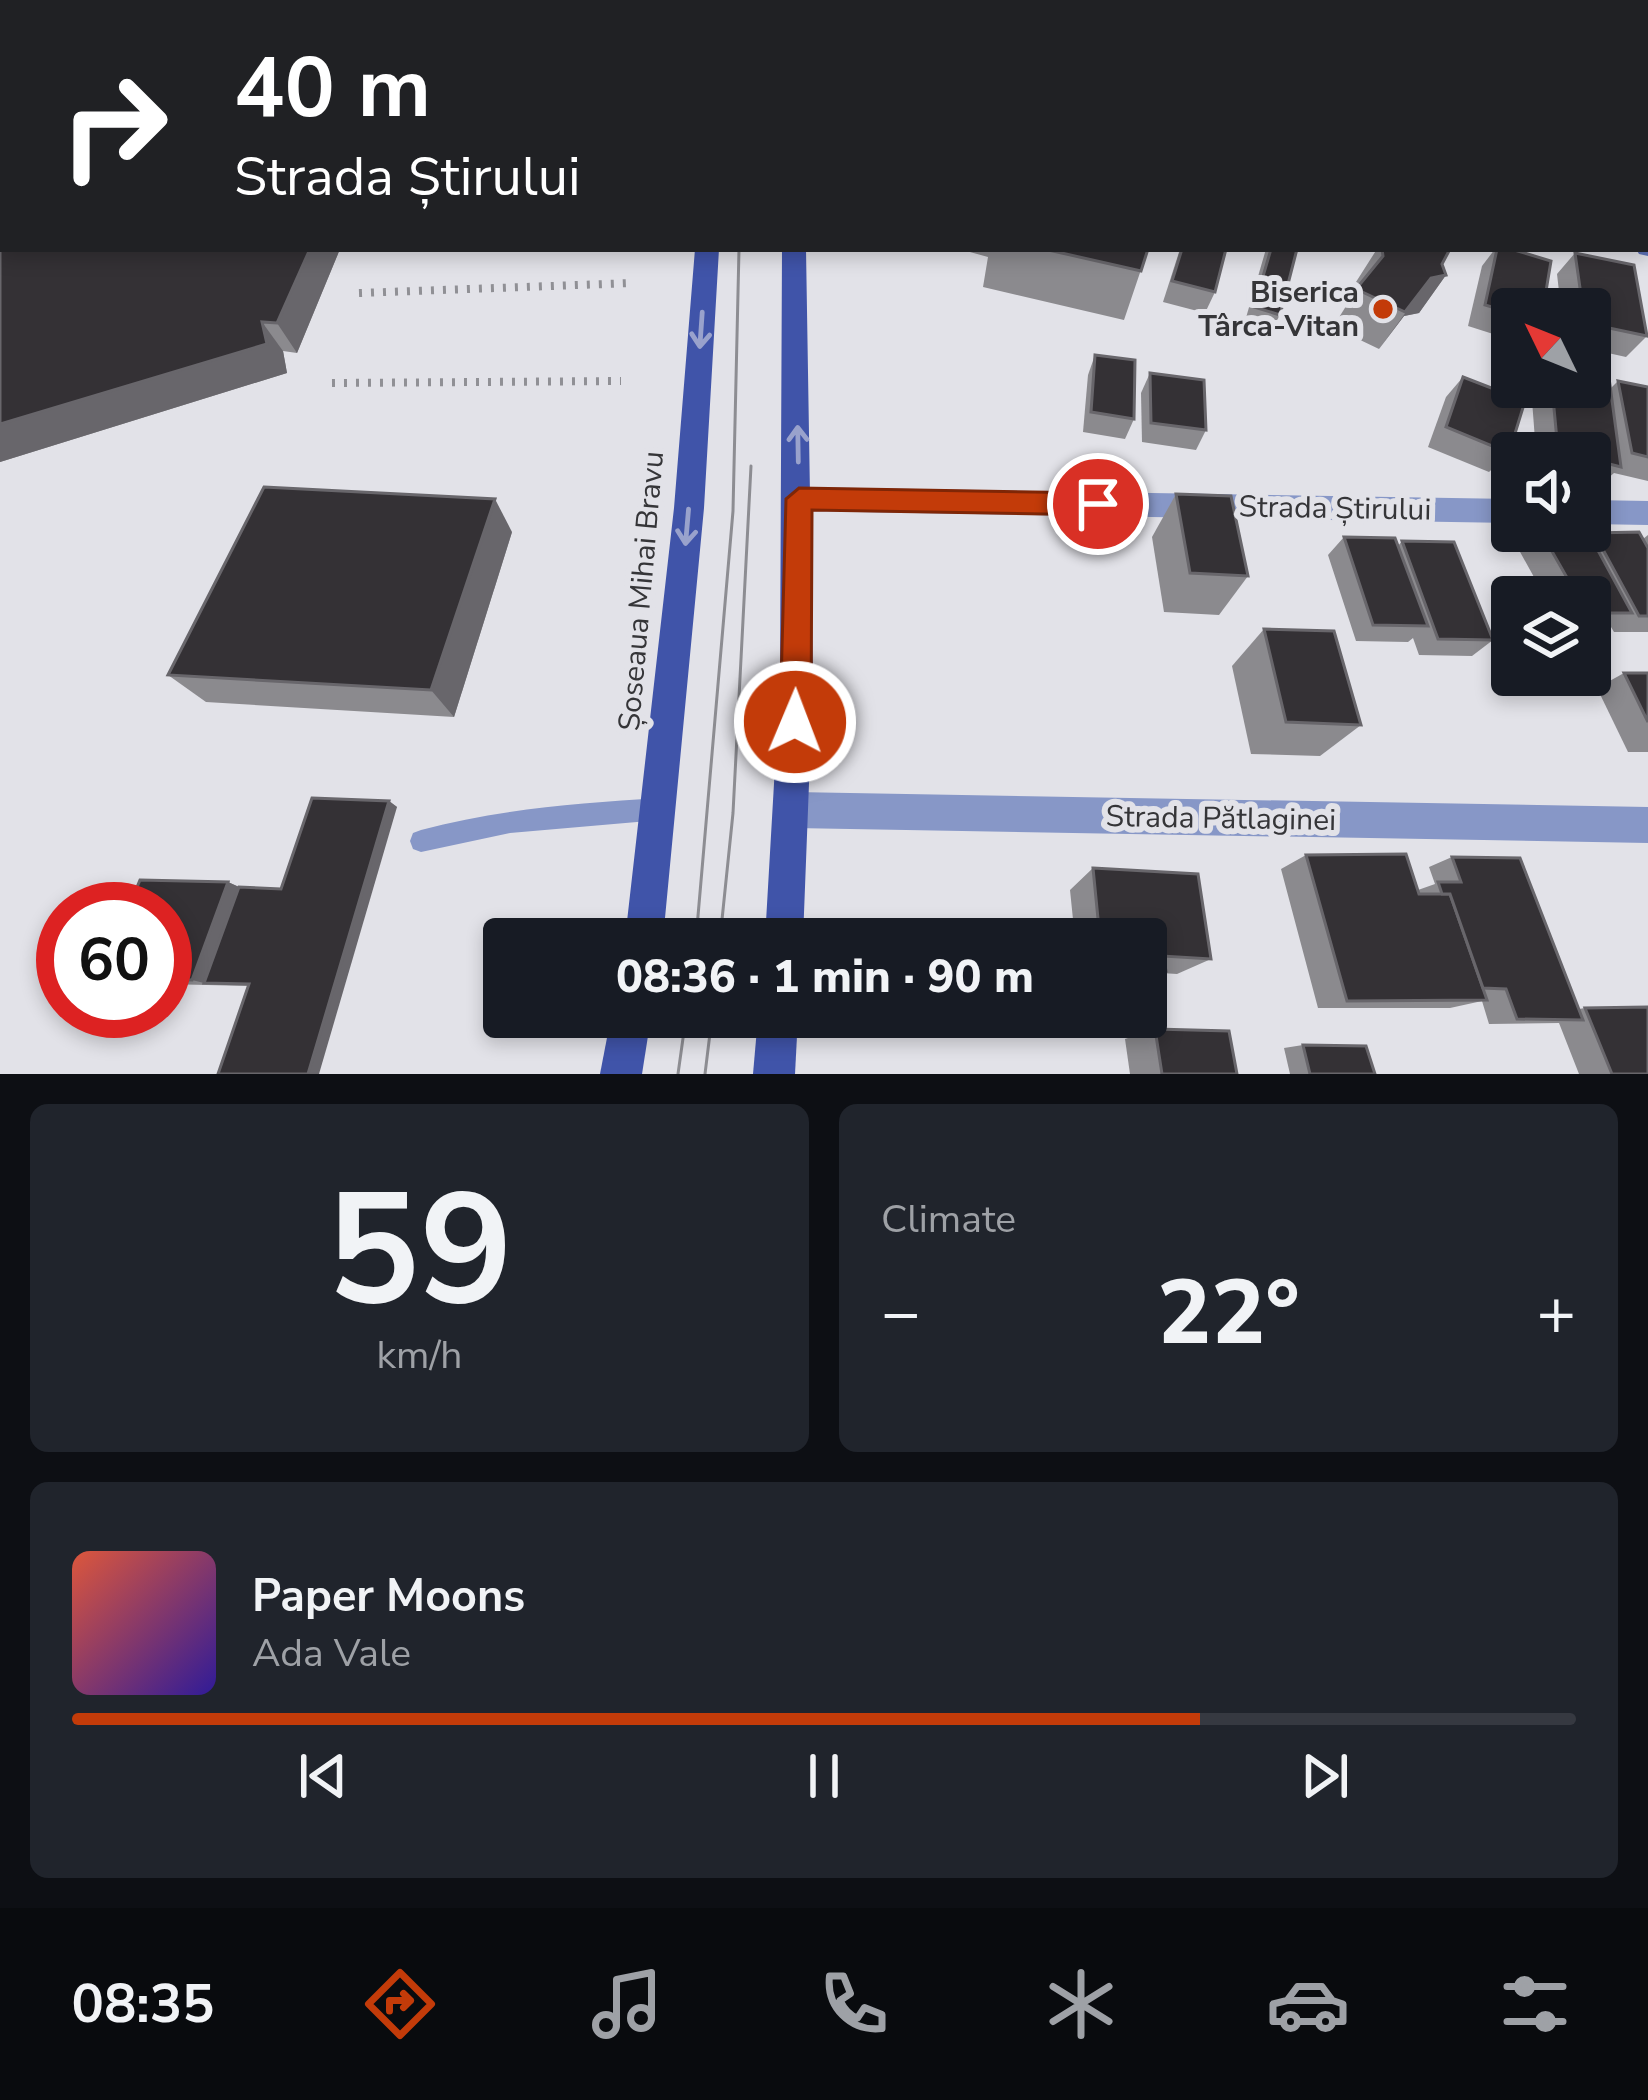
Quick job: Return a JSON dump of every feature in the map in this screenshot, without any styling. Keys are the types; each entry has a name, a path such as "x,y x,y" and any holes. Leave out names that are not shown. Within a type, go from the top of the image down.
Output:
{"main road":[{"name":"Șoseaua Mihai Bravu","path":"647,918 707,252"},
{"path":"786,918 794,810 799,499 794,252"},
{"path":"621,1074 627,1038"},
{"path":"774,1074 777,1038"}],"street":[{"name":"Strada Știrului","path":"799,499 1491,511"},
{"path":"1611,512 1648,513"},
{"name":"Strada Pătlaginei","path":"794,810 1648,825"}],"lane":[{"path":"421,841 510,821 660,809"}],"path":[{"path":"359,292 633,283"},
{"path":"332,383 621,381"}],"building":[{"path":"0,252 309,252 277,323 262,322 267,344 0,424"},
{"path":"1057,252 1147,252 1141,271"},
{"path":"1181,252 1225,252 1215,292 1172,281"},
{"path":"1270,252 1296,252 1280,315 1254,307"},
{"path":"1382,252 1448,252 1442,264 1446,275 1431,278 1405,312 1356,289"},
{"path":"1496,252 1521,252 1551,261 1546,288 1491,288 1491,307 1485,305"},
{"path":"1575,253 1634,265 1647,336 1611,328 1611,288 1580,288"},
{"path":"1095,355 1135,360 1134,419 1091,412"},
{"path":"1150,373 1204,380 1206,430 1151,423"},
{"path":"1463,377 1491,388 1491,408 1523,408 1515,432 1491,432 1491,446 1446,427"},
{"path":"1618,381 1648,387 1648,457 1632,453"},
{"path":"1611,393 1621,467 1611,464 1611,432 1556,432 1554,408 1611,408"},
{"path":"264,487 495,499 431,690 168,675"},
{"path":"1176,494 1231,496 1248,576 1190,573"},
{"path":"1639,532 1648,548 1648,616 1639,616 1604,552 1611,552 1611,533"},
{"path":"1344,537 1395,538 1428,626 1373,625"},
{"path":"1402,541 1454,542 1491,635 1491,640 1438,639"},
{"path":"1552,552 1599,552 1632,613 1611,613 1611,576 1566,576"},
{"path":"1264,629 1334,631 1361,725 1286,722"},
{"path":"1624,673 1648,673 1648,722"},
{"path":"312,798 389,801 308,1074 218,1074 249,984 204,983 239,887 281,889"},
{"path":"1406,854 1419,894 1450,894 1487,1000 1347,1001 1306,855"},
{"path":"1452,857 1520,858 1583,1020 1517,1019 1506,989 1483,988 1450,894 1442,894 1438,882 1461,882"},
{"path":"1093,868 1198,874 1211,959 1167,956 1167,918 1098,918"},
{"path":"140,880 228,882 192,980 192,882"},
{"path":"1648,1007 1648,1074 1612,1074 1585,1008"},
{"path":"1167,1029 1229,1031 1237,1074 1162,1074 1156,1038 1167,1038"},
{"path":"1303,1045 1366,1046 1375,1074 1310,1074"}],"tram line":[{"path":"698,918 733,511 739,252"},
{"path":"722,918 733,813 751,466"},
{"path":"678,1074 683,1038"},
{"path":"705,1074 709,1038"}],"place":[{"name":"Biserica Târca-Vitan","path":"1383,309"}],"route":[{"path":"795,722 799,499 1098,504"}]}
